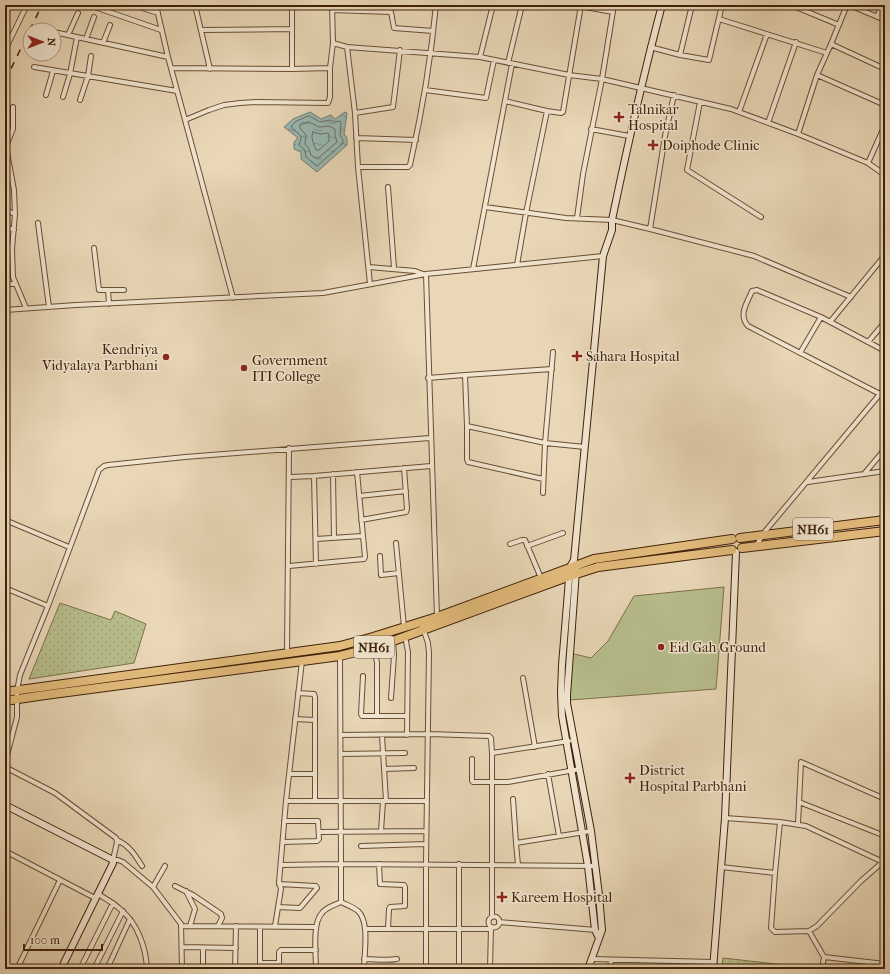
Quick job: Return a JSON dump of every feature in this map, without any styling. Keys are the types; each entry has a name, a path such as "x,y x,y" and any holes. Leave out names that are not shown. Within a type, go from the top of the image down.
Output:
{"highway":[{"name":"NH61","path":"438,621 573,564 594,559 732,539 736,537 762,536 885,520"},
{"name":"NH61","path":"5,701 100,687 340,656 393,641 406,636 423,626 573,575 598,568 885,531"},
{"path":"732,539 729,546 737,550 743,542 740,538"},
{"name":"NH61","path":"5,692 340,646 404,628 423,626"},
{"path":"291,653 298,662"}],"street":[{"path":"5,9 7,5"},
{"path":"5,50 27,5"},
{"path":"89,5 161,30"},
{"path":"133,5 158,13"},
{"path":"156,5 168,57 233,298"},
{"path":"195,5 210,69"},
{"path":"292,5 292,70"},
{"path":"185,120 224,105 257,102 328,103 330,97 330,68 333,43 332,5"},
{"path":"364,5 364,11"},
{"path":"358,167 409,167 416,140 425,90 434,30 436,5"},
{"path":"480,57 494,5"},
{"path":"473,269 522,5"},
{"path":"574,5 613,12"},
{"path":"577,218 591,130 602,79 614,5"},
{"path":"598,930 599,895 591,830 568,708 567,695 573,564 603,256 612,230 612,220 629,136 662,5"},
{"path":"680,55 692,5"},
{"path":"650,48 710,60 722,5"},
{"path":"791,5 799,7 839,25"},
{"path":"798,134 826,53 848,5 885,20"},
{"path":"877,17 882,5"},
{"path":"505,101 547,111 563,112 581,6"},
{"path":"332,10 391,12 394,28 434,30"},
{"path":"68,35 78,13"},
{"path":"86,39 94,17"},
{"path":"719,19 796,42 826,53"},
{"path":"104,43 110,25"},
{"path":"201,30 292,29"},
{"path":"62,34 168,57"},
{"path":"738,112 767,34"},
{"path":"63,97 70,74 77,37"},
{"path":"768,123 796,42"},
{"path":"333,43 347,47 431,52 480,57 569,75 602,79 642,87 738,112 798,134 868,163 885,175"},
{"path":"831,44 885,69"},
{"path":"347,47 355,113 358,167 370,284"},
{"path":"355,113 393,107 400,50"},
{"path":"80,100 88,76 91,56"},
{"path":"425,90 486,98 494,60"},
{"path":"34,67 177,90"},
{"path":"172,68 292,70 330,68"},
{"path":"46,95 53,71"},
{"path":"818,75 885,105"},
{"path":"650,229 665,136 674,95"},
{"path":"700,102 687,170 761,217"},
{"path":"13,107 14,129 6,148 14,190 15,214 12,249 13,277 26,308"},
{"path":"517,265 547,111"},
{"path":"868,163 884,128"},
{"path":"591,130 629,136"},
{"path":"356,138 416,140"},
{"path":"388,187 394,268"},
{"path":"485,207 526,213 612,220 650,229 754,256 850,297"},
{"path":"5,210 15,214"},
{"path":"38,223 49,307"},
{"path":"5,227 14,230"},
{"path":"5,247 12,249"},
{"path":"94,248 98,289 124,290"},
{"path":"5,310 323,293 425,274 603,256"},
{"path":"830,322 885,256"},
{"path":"369,267 394,268 416,271 425,274"},
{"path":"425,274 438,621"},
{"path":"5,284 16,284"},
{"path":"108,290 109,304"},
{"path":"880,394 747,325 743,317 743,312 752,291 757,290 821,317 885,351"},
{"path":"800,353 821,317"},
{"path":"868,342 885,322"},
{"path":"543,493 545,443 553,352"},
{"path":"428,378 552,368"},
{"path":"465,375 468,426 468,462 544,478"},
{"path":"756,547 762,536 885,388"},
{"path":"468,426 545,443 585,447"},
{"path":"5,763 17,717 17,691 20,675 48,606 99,470 104,466 289,448 430,438"},
{"path":"289,448 291,653"},
{"path":"864,474 885,449"},
{"path":"290,476 314,476 431,466"},
{"path":"361,520 404,513 407,509 404,468"},
{"path":"808,482 885,471"},
{"path":"289,566 362,561 365,557 357,472"},
{"path":"334,474 334,538"},
{"path":"314,476 316,564"},
{"path":"359,496 406,491"},
{"path":"5,520 70,547"},
{"path":"527,546 563,533"},
{"path":"316,540 362,536"},
{"path":"510,544 524,540 542,578"},
{"path":"396,543 404,628"},
{"path":"713,969 725,818 737,550"},
{"path":"380,556 381,575 399,573"},
{"path":"573,575 562,665 561,693 562,716 566,742 572,770 588,866 591,896 599,938 588,969"},
{"path":"5,588 48,606"},
{"path":"423,626 428,643 426,969"},
{"path":"406,636 408,652 407,735"},
{"path":"391,698 394,655 393,641"},
{"path":"373,647 376,662 377,716"},
{"path":"340,656 341,902"},
{"path":"276,926 281,889 280,884 284,821 298,693 298,662"},
{"path":"363,676 361,715 407,716"},
{"path":"523,678 535,747"},
{"path":"298,693 315,695 315,801"},
{"path":"295,719 315,720"},
{"path":"341,735 428,734 489,736 491,738 492,917 488,923 491,928 490,969"},
{"path":"381,831 385,801 382,735"},
{"path":"492,753 575,740"},
{"path":"341,754 406,753"},
{"path":"472,759 472,781 492,783 508,782 580,769"},
{"path":"798,824 801,762 885,799"},
{"path":"5,767 55,793 117,840 126,845 134,852 142,866"},
{"path":"384,769 414,768"},
{"path":"289,774 315,774"},
{"path":"548,774 559,836"},
{"path":"513,800 518,865"},
{"path":"286,801 427,802"},
{"path":"799,802 885,836"},
{"path":"5,806 113,860 121,861 153,887 182,926 182,969"},
{"path":"725,818 780,822 806,826 884,861 861,881 826,918 809,931 780,933 772,930 771,928 780,822"},
{"path":"283,842 317,841 319,839 319,822 317,820 284,821"},
{"path":"516,843 591,830"},
{"path":"319,832 426,831"},
{"path":"61,969 113,862 117,840"},
{"path":"361,846 426,844"},
{"path":"5,851 60,880 113,903 130,919 138,932 147,969"},
{"path":"379,864 380,884 404,885 405,887 405,906 390,907 388,929"},
{"path":"459,864 459,969"},
{"path":"281,865 492,864 595,866"},
{"path":"153,887 165,866"},
{"path":"721,867 775,873"},
{"path":"17,969 60,880"},
{"path":"278,907 300,908 317,888 316,886 280,884"},
{"path":"175,886 186,891 221,914 222,918 218,926"},
{"path":"186,891 196,909 190,926"},
{"path":"591,896 599,895"},
{"path":"316,969 316,927 318,919 322,912 341,902"},
{"path":"341,902 358,911 363,918 365,929 364,969"},
{"path":"80,969 113,903"},
{"path":"94,969 123,912"},
{"path":"492,917 497,917 499,922"},
{"path":"107,969 130,919"},
{"path":"365,929 491,928 497,926 499,922"},
{"path":"499,922 598,930"},
{"path":"182,926 316,927"},
{"path":"235,969 236,926"},
{"path":"260,927 260,969"},
{"path":"809,931 824,957 822,969"},
{"path":"182,947 236,948"},
{"path":"202,969 203,948"},
{"path":"279,969 279,952 282,950 316,950"},
{"path":"824,957 885,964"},
{"path":"364,959 397,959"},
{"path":"592,959 714,962"},
{"path":"611,960 610,968 616,969"},
{"path":"260,963 279,962"},
{"path":"5,966 11,969"}],"green space":[{"name":"Eid Gah Ground","path":"724,587 716,689 570,700 570,653 591,658 608,641 634,596"},
{"path":"60,603 111,620 115,611 146,624 134,663 29,679"},
{"path":"723,958 811,968 722,969"}],"water":[{"path":"310,112 321,119 331,115 335,119 345,112 347,113 344,134 347,138 347,145 317,172 301,159 301,152 294,149 294,142 298,138 284,127 293,119"}],"railway":[{"path":"5,81 42,5"}],"place":[{"name":"Talnikar Hospital","path":"619,117"},
{"name":"Doiphode Clinic","path":"653,145"},
{"name":"Sahara Hospital","path":"577,356"},
{"name":"Kendriya Vidyalaya Parbhani","path":"166,357"},
{"name":"Government ITI College","path":"244,368"},
{"name":"Eid Gah Ground","path":"661,647"},
{"name":"District Hospital Parbhani","path":"630,778"},
{"name":"Kareem Hospital","path":"502,897"}]}
